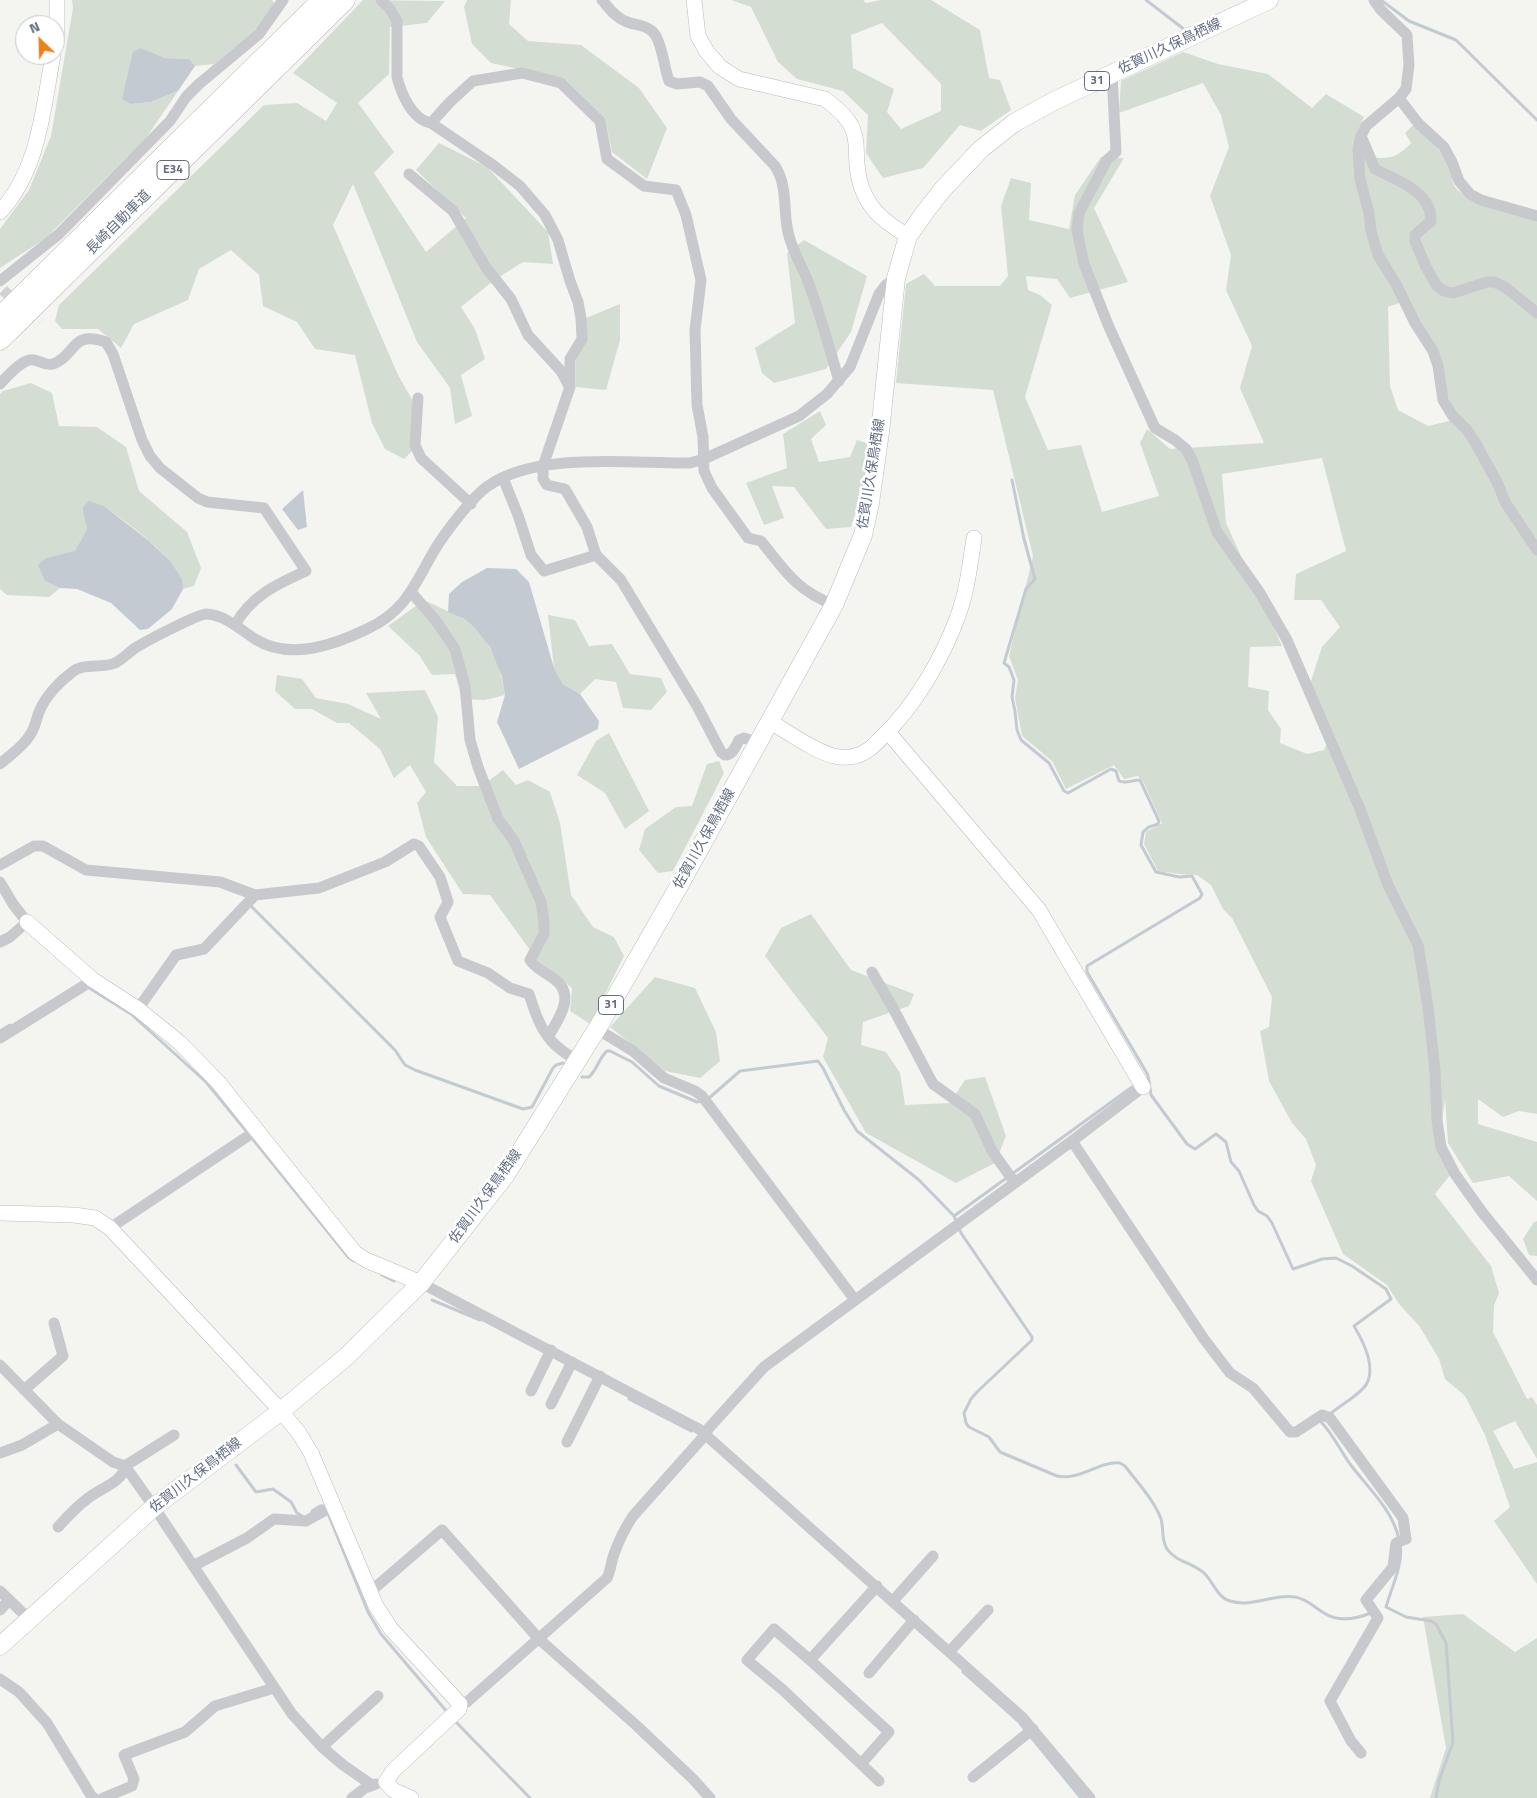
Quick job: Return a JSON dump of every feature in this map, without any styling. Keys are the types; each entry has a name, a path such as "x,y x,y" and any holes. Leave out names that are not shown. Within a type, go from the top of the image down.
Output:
{"highway":[{"name":"長崎自動車道","path":"0,317 322,0"},
{"name":"長崎自動車道","path":"0,340 345,0"}],"main road":[{"name":"佐賀川久保鳥栖線","path":"0,1646 154,1507 281,1410 347,1356 421,1283 505,1176 597,1029 679,886 834,605 863,535 870,503 880,432 896,278 908,236 943,189 981,149 1014,123 1054,101 1269,0"}],"street":[{"path":"57,0 57,15"},
{"path":"1,286 59,234 170,121 186,97 198,84 259,34 283,0"},
{"path":"381,0 391,4 397,21 399,83 413,111 425,122 431,123 493,165 520,186 541,209 558,240 581,318 582,339 570,359 570,387 543,466 542,479 547,485 565,489 586,527 596,555 621,580 697,706 721,752 729,755 739,740 744,738 757,742"},
{"path":"602,0 615,15 625,22 645,26 655,34 669,81 677,84 700,82 708,86 731,119 779,174 785,193 786,224 790,238 808,280 839,381"},
{"path":"694,0 698,36 707,52 720,67 739,79 825,99 847,119 855,136 860,185 872,207 885,220 908,236"},
{"path":"1374,0 1380,10 1407,35 1408,77 1406,89 1399,98 1366,126 1358,148 1360,179 1378,255 1396,284 1415,323 1433,351 1438,366 1443,400 1452,415 1467,430 1475,442 1498,484 1505,502 1537,550"},
{"path":"0,212 17,189 30,163 38,139 51,65"},
{"path":"431,123 450,102 473,82 522,73 561,83 600,121 607,159 644,186 676,190 686,215 701,280 695,339 696,404 703,437 704,471 712,488 748,538 762,541 793,582 816,598 834,605"},
{"path":"1112,74 1116,152 1107,160 1079,213 1077,230 1084,264 1109,327 1155,428 1186,449 1192,460 1217,532 1260,593 1287,640 1360,809 1388,885 1418,945 1428,1007 1441,1147 1455,1174 1482,1212 1537,1280"},
{"path":"1399,98 1418,123 1444,147 1459,181 1470,194 1481,200 1537,216"},
{"path":"1361,136 1374,169 1407,184 1421,197 1429,208 1431,221 1415,235 1415,241 1419,253 1437,286 1444,291 1453,293 1487,282 1494,282 1505,287 1537,313"},
{"path":"409,174 453,211 485,266 511,299 528,336 561,371 570,387"},
{"path":"0,764 25,742 32,733 40,710 48,697 72,672 79,668 114,664 135,648 202,614 214,615 235,625 267,645 283,649 309,649 340,640 380,623 396,610 411,592 435,548 471,504 485,488 503,478 543,466 593,461 690,463 704,459 799,416 814,406 850,367 880,294 886,285 896,278"},
{"path":"0,384 20,365 28,361 35,360 44,364 52,364 78,342 87,339 97,339 106,342 113,354 142,440 150,456 160,468 198,498 207,502 264,508 306,571 260,595 242,612 235,625"},
{"path":"418,398 415,445 422,458 471,504"},
{"path":"503,478 531,555 544,570 596,555"},
{"path":"769,721 822,752 838,757 854,756 869,750 888,732 909,707 942,654 958,616 968,582 974,538"},
{"path":"411,592 436,621 455,649 465,686 470,740 478,767 498,819 514,841 541,902 544,934 530,960 535,967 556,980 562,987 565,995 564,1009 548,1037"},
{"path":"352,1798 365,1788 379,1783 394,1771 454,1712 607,1578 624,1528 756,1375 1144,1087 1039,910 888,732"},
{"path":"0,865 34,846 43,846 86,870 220,882 255,895 319,888 385,862 414,844 419,846 440,877 448,902 440,917 458,961 488,973 510,988 529,994 535,1013 548,1037 558,1048 577,1061"},
{"path":"0,882 13,904 28,922 93,980 138,1009 180,1043 218,1082 251,1135 355,1253 366,1260 421,1283 597,1381 706,1434 893,1600 1033,1729 1090,1798"},
{"path":"138,1009 176,955 204,949 255,895"},
{"path":"0,942 10,937 28,922"},
{"path":"872,972 933,1084 975,1114 992,1152 1015,1183"},
{"path":"0,1038 93,980"},
{"path":"597,1029 633,1052 664,1078 695,1092 705,1100 855,1300"},
{"path":"110,1228 251,1135"},
{"path":"1072,1142 1204,1338 1230,1373 1253,1388 1290,1432 1296,1432 1326,1416 1403,1518 1401,1541 1393,1568 1366,1600 1378,1618 1330,1701 1351,1741 1361,1753"},
{"path":"0,1213 74,1215 95,1218 110,1228 281,1410 299,1433 311,1453 328,1509 376,1606 391,1629 454,1712"},
{"path":"24,1390 63,1356 54,1323"},
{"path":"531,1391 549,1355"},
{"path":"0,1365 58,1424 113,1462 125,1466 292,1714 322,1747 343,1765 411,1798"},
{"path":"551,1404 570,1366"},
{"path":"567,1442 597,1381"},
{"path":"0,1453 22,1445 58,1424"},
{"path":"58,1526 88,1497 110,1486 124,1472 125,1466 174,1435"},
{"path":"193,1566 247,1538 274,1519 306,1521 328,1509"},
{"path":"370,1592 442,1530 539,1639 637,1726 693,1779 710,1798"},
{"path":"893,1600 932,1556"},
{"path":"810,1660 877,1586"},
{"path":"0,1591 30,1620"},
{"path":"0,1610 9,1600"},
{"path":"949,1652 988,1610"},
{"path":"869,1673 914,1620"},
{"path":"862,1763 889,1732 774,1629 747,1660 783,1690 879,1781"},
{"path":"0,1679 19,1692 47,1723 94,1798"},
{"path":"103,1798 132,1786 134,1779 124,1755 185,1732 214,1706 274,1688"},
{"path":"322,1747 378,1696"},
{"path":"973,1776 1033,1729"}],"shaded area":[{"path":"72,0 272,0 275,4 254,31 214,64 195,66 189,59 165,58 141,48 131,104 151,102 178,91 146,138 46,238 0,268 0,229 29,190 51,136 63,65 65,65 73,8"},
{"path":"363,0 445,1 427,23 390,27 389,74 358,103 394,152 374,173 426,252 466,218 416,170 439,143 487,167 548,232 553,264 523,262 493,281 461,307 475,329 485,359 461,375 472,416 455,424 450,388 417,342 353,184 333,225 398,375 414,403 413,450 404,459 385,449 372,423 355,355 315,349 297,322 263,306 259,275 231,250 199,269 188,300 134,324 121,348 98,329 62,329 55,321 59,305 264,105 297,103 326,121 337,103 293,73"},
{"path":"467,0 511,0 509,24 528,41 581,45 639,88 667,128 647,179 612,152 605,118 565,79 491,63 472,44 464,7"},
{"path":"731,0 863,0 866,3 881,0 931,0 980,30 989,78 1000,80 1011,110 981,131 960,125 923,168 883,178 866,153 868,115 843,91 797,79 778,62 751,7","holes":["882,23 941,84 941,111 901,129 887,112 894,89 853,68 851,35"]},
{"path":"141,48 165,58 189,59 195,66 178,91 151,102 131,104 122,99 133,52"},
{"path":"1183,52 1218,64 1268,74 1312,108 1326,94 1364,117 1358,130 1365,156 1385,158 1401,152 1411,143 1405,133 1413,125 1443,156 1451,170 1455,187 1462,193 1481,203 1537,219 1537,1114 1519,1111 1503,1117 1478,1099 1478,1124 1537,1142 1537,1201 1509,1176 1473,1183 1448,1143 1445,1099 1438,1150 1451,1174 1435,1194 1491,1266 1499,1293 1494,1306 1493,1332 1527,1399 1532,1397 1537,1405 1537,1459 1515,1421 1493,1431 1514,1469 1537,1462 1537,1584 1494,1521 1510,1507 1485,1435 1465,1396 1445,1379 1439,1359 1420,1327 1399,1304 1387,1285 1343,1254 1311,1181 1316,1165 1306,1139 1292,1123 1269,1081 1260,1031 1269,1027 1272,997 1232,918 1223,909 1211,885 1197,875 1158,871 1144,844 1146,832 1162,823 1143,781 1138,776 1124,779 1114,765 1066,789 1052,761 1022,736 1015,698 1018,680 1009,656 1033,556 993,390 896,383 906,284 924,274 935,286 1000,286 1008,276 1001,206 1011,178 1031,183 1029,220 1069,229 1075,195 1101,157 1124,158 1094,208 1128,282 1070,298 1057,279 1026,276 1028,290 1040,295 1052,305 1025,397 1048,450 1081,445 1102,512 1159,496 1140,443 1147,429 1170,449 1264,443 1240,388 1252,346 1226,290 1231,255 1210,196 1229,147 1221,115 1203,83 1119,113 1121,81","holes":["1408,300 1453,409 1449,421 1428,426 1398,410 1390,386 1388,307","1322,458 1346,551 1296,574 1294,600 1321,600 1340,627 1322,647 1310,684 1330,737 1324,750 1307,754 1280,743 1281,729 1268,710 1269,691 1248,687 1250,647 1282,646 1226,523 1222,474"]},
{"path":"804,240 867,276 851,332 826,369 774,383 762,373 755,348 795,323 787,253"},
{"path":"620,304 620,340 606,390 576,387 576,359 586,318"},
{"path":"31,383 52,393 59,426 97,427 126,447 139,491 187,532 201,568 194,586 183,589 180,577 173,565 163,554 151,542 104,506 82,508 87,529 75,552 46,558 45,581 60,588 49,597 7,595 0,589 0,394 3,391"},
{"path":"820,411 826,425 811,439 819,462 850,457 857,440 870,444 864,487 851,527 826,529 794,487 772,486 784,518 764,525 746,483 787,468 783,434"},
{"path":"303,490 307,527 298,530 282,509"},
{"path":"89,501 104,506 148,540 170,561 182,579 183,589 172,609 148,629 140,630 111,603 77,589 60,588 45,581 38,565 46,558 75,551 87,529 82,508"},
{"path":"487,568 516,569 529,582 554,668 563,684 580,694 599,721 598,729 519,769 497,722 505,695 502,677 490,647 475,628 464,619 448,612 449,594 462,582"},
{"path":"424,600 463,619 480,633 487,642 497,663 505,695 485,700 462,699 455,674 432,675 419,655 388,626"},
{"path":"548,615 575,620 589,646 612,644 630,674 661,678 667,692 651,710 623,708 616,682 595,679 580,694 563,684 554,668"},
{"path":"277,675 302,679 316,698 348,704 381,719 366,693 425,690 438,717 434,762 457,786 482,786 503,770 516,785 528,780 550,792 560,823 571,895 593,927 614,937 624,956 590,1024 570,1011 572,988 538,961 490,895 463,894 426,837 417,803 426,792 410,765 394,778 380,749 349,723 337,723 312,709 295,709 275,691"},
{"path":"609,733 649,811 625,829 605,793 577,775 596,741"},
{"path":"719,761 724,773 673,871 658,873 639,850 645,829 676,807 692,806 707,764"},
{"path":"811,914 851,970 914,994 909,1006 863,1022 861,1045 886,1052 900,1073 905,1105 950,1103 965,1080 985,1077 1006,1136 995,1163 956,1183 866,1133 823,1057 828,1038 765,956 781,928"},
{"path":"655,977 695,988 716,1032 720,1061 700,1078 665,1071 610,1027"},
{"path":"1537,1221 1537,1256 1529,1255 1523,1239 1534,1222"},
{"path":"1463,1614 1515,1652 1537,1638 1537,1798 1430,1798 1446,1748 1423,1617"}],"waterway":[{"path":"1146,0 1185,30 1187,29"},
{"path":"1381,0 1409,21 1456,40 1537,120"},
{"path":"1012,480 1024,539 1035,579 1026,589 1004,663 1009,667 1014,680 1012,697 1017,730 1021,740 1049,763 1064,791 1068,793 1111,769 1116,771 1121,782 1140,780 1159,821 1158,824 1149,827 1143,832 1141,845 1156,872 1179,877 1192,876 1202,894 1200,898 1087,966 1087,972 1148,1075 1151,1095 1187,1144 1195,1149 1216,1134 1226,1142 1231,1162 1239,1171 1258,1211 1267,1216 1272,1223 1293,1269 1322,1259 1336,1258 1352,1266 1386,1289 1391,1299 1354,1326 1368,1354 1369,1378 1366,1385 1358,1393 1329,1415"},
{"path":"250,905 395,1050 405,1065 523,1109 532,1107 553,1068 563,1063"},
{"path":"86,986 131,1014 206,1082 247,1132"},
{"path":"0,1031 10,1025"},
{"path":"582,1077 589,1077 604,1054 610,1051 632,1062 659,1086 697,1102 703,1101"},
{"path":"708,1099 740,1071 818,1061 857,1131 919,1180 954,1216 961,1233 1032,1337 1032,1340 977,1392 964,1413 969,1427 989,1437 1000,1452 1057,1476 1065,1477 1081,1474 1112,1463 1120,1463 1125,1466 1150,1498 1158,1512 1167,1549 1175,1557 1201,1570 1222,1597 1230,1601 1247,1603 1287,1596 1307,1601 1324,1613 1336,1618 1353,1618 1371,1613"},
{"path":"954,1216 1132,1087"},
{"path":"251,1137 349,1258 354,1261"},
{"path":"382,1275 394,1281"},
{"path":"432,1300 480,1320"},
{"path":"629,1399 691,1431"},
{"path":"1323,1420 1321,1422 1350,1464 1385,1508 1396,1528 1399,1539"},
{"path":"236,1465 256,1492 273,1489 291,1502 297,1513 302,1516"},
{"path":"312,1511 320,1506 325,1506 368,1612 381,1634 448,1713"},
{"path":"1386,1607 1399,1567 1400,1545"},
{"path":"1386,1607 1406,1617 1431,1621 1436,1624 1446,1643 1453,1742 1439,1781 1436,1798"},
{"path":"963,1672 1019,1722 1026,1731"},
{"path":"454,1720 530,1798"},
{"path":"1030,1736 1081,1798"}],"tunnel":[{"path":"3,290 40,323"}]}
